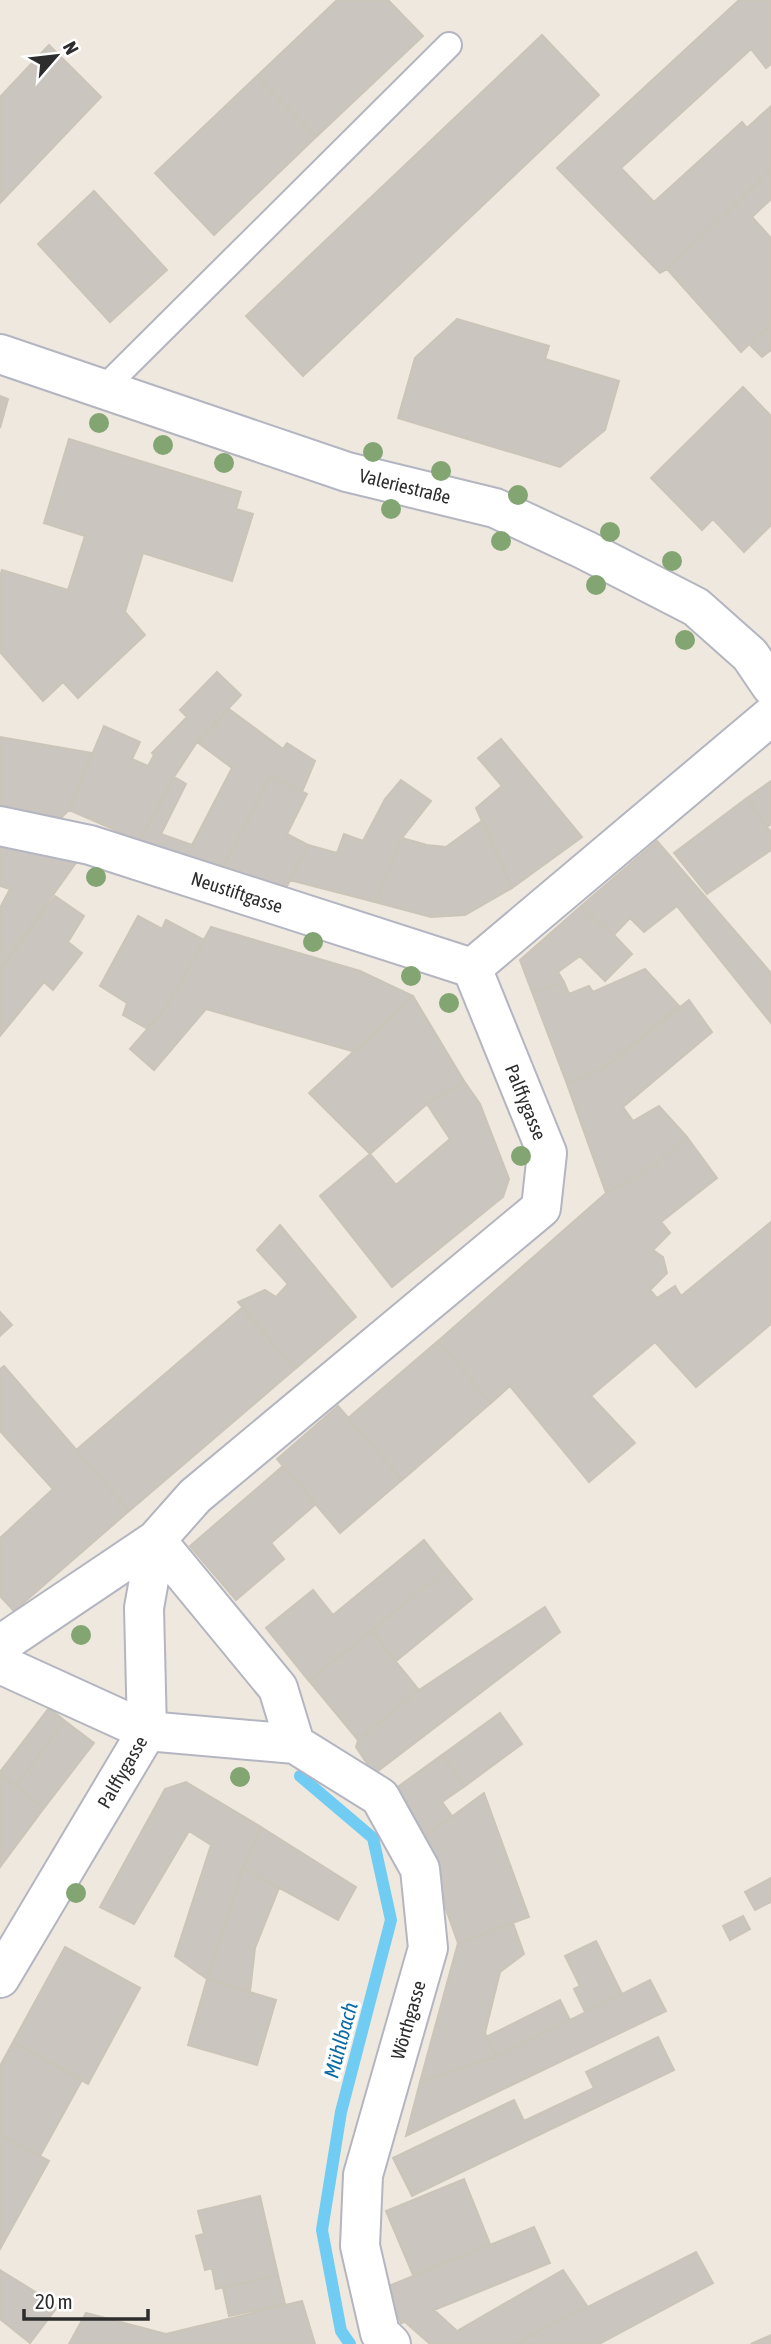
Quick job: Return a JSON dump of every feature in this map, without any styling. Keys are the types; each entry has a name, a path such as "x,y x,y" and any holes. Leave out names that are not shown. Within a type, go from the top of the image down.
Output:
{"street":[{"name":"Valeriestraße","path":"0,354 347,472 495,508 696,607 750,655 771,686"},
{"path":"472,968 771,716"},
{"name":"Neustiftgasse","path":"0,826 90,845 472,968"},
{"name":"Palffygasse","path":"0,1645 156,1540 195,1496 541,1208 547,1153 472,968"},
{"path":"156,1540 278,1688 295,1744"},
{"name":"Palffygasse","path":"0,1979 147,1731 144,1608 156,1540"},
{"name":"Wörthgasse","path":"0,1664 147,1731 295,1744 380,1797 420,1870 428,1948 363,2175 360,2246 380,2333 391,2344"}],"lane":[{"path":"103,389 449,45"}],"building":[{"path":"337,0 388,0 423,36 316,137 257,76"},
{"path":"739,0 771,0 771,64 766,68 751,49 621,168 654,202 742,122 747,128 771,106 771,170 660,273 557,168"},
{"path":"542,35 599,95 303,376 246,316"},
{"path":"49,45 101,97 0,203 0,97"},
{"path":"257,76 316,137 214,235 155,173"},
{"path":"771,170 771,199 752,217 771,238 771,323 741,352 667,269"},
{"path":"94,191 167,270 110,322 38,244"},
{"path":"457,319 549,346 545,359 619,381 605,430 560,467 398,418 415,358"},
{"path":"771,323 771,350 762,357 750,345"},
{"path":"743,387 771,416 771,525 744,552 713,519 702,530 651,478"},
{"path":"0,396 8,399 0,428"},
{"path":"69,439 241,492 236,509 253,514 232,581 143,553 125,612 145,635 78,698 63,682 43,701 0,652 0,576 2,570 68,590 85,536 44,523"},
{"path":"217,672 241,695 197,742 174,777 140,841 69,810 104,726 140,742 132,759 148,766 154,755 152,753 187,717 180,710"},
{"path":"229,709 283,749 287,743 315,761 302,792 270,776 224,866 140,841 174,777 186,784 161,834 192,845 232,768 197,742"},
{"path":"0,737 92,753 69,810 59,820 0,809"},
{"path":"501,739 582,837 512,888 476,808 502,786 478,758"},
{"path":"270,776 307,794 287,834 308,845 282,896 224,866"},
{"path":"401,780 431,801 402,838 375,902 290,880 308,845 337,853 344,834 363,841 385,799"},
{"path":"771,781 771,824 767,827 747,798"},
{"path":"747,798 771,832 771,850 707,894 674,853"},
{"path":"483,820 512,888 465,915 431,917 375,902 402,838 446,847"},
{"path":"657,841 771,973 771,1023 677,906 644,932 630,918 614,935 580,907"},
{"path":"0,846 78,860 0,969 0,908 10,889 0,886"},
{"path":"55,896 84,916 68,942 82,953 53,990 44,982 0,1036 0,969"},
{"path":"580,907 632,954 605,981 580,956 558,972 564,982 532,992 520,960"},
{"path":"138,916 162,929 166,920 204,940 169,1004 146,1028 123,1015 127,1003 100,986"},
{"path":"211,927 360,971 413,996 355,1052 206,1009 154,1070 130,1049 169,1004"},
{"path":"645,969 679,1006 604,1068 567,1084 532,992 564,982 569,994 589,986 593,992"},
{"path":"413,996 464,1081 427,1104 370,1154 309,1093"},
{"path":"689,1000 712,1032 623,1107 633,1121 659,1106 687,1137 652,1167 606,1193 567,1084 604,1068"},
{"path":"464,1081 480,1104 509,1179 503,1197 392,1287 320,1196 370,1154 396,1185 450,1139 427,1104"},
{"path":"687,1137 717,1178 661,1222 670,1233 653,1250 663,1257 667,1273 650,1290 657,1298 675,1286 681,1296 771,1222 771,1324 696,1387 655,1342 591,1396 635,1443 589,1482 510,1386 491,1403 438,1341 606,1193 652,1167"},
{"path":"280,1225 356,1317 295,1369 238,1302 265,1290 276,1297 288,1284 257,1250"},
{"path":"242,1308 295,1369 129,1511 76,1450"},
{"path":"0,1312 12,1325 0,1336"},
{"path":"438,1341 491,1403 402,1480 348,1418"},
{"path":"4,1366 129,1511 14,1611 0,1596 0,1538 53,1489 0,1431 0,1369"},
{"path":"338,1406 402,1480 340,1533 277,1459"},
{"path":"283,1466 316,1504 271,1543 284,1559 236,1600 190,1546"},
{"path":"424,1540 447,1569 309,1681 266,1628 313,1590 333,1615"},
{"path":"447,1569 472,1599 396,1661 371,1631"},
{"path":"545,1607 560,1632 374,1774 356,1747 358,1740 419,1690"},
{"path":"371,1631 419,1690 358,1740 309,1681"},
{"path":"49,1708 65,1721 16,1786 0,1772"},
{"path":"500,1713 522,1744 465,1786 442,1755"},
{"path":"65,1721 94,1743 44,1808 16,1786"},
{"path":"442,1755 465,1786 442,1802 452,1816 421,1839 388,1794"},
{"path":"0,1774 44,1808 0,1867"},
{"path":"186,1782 261,1827 243,1868 207,1979 175,1956 211,1845 189,1831 134,1924 100,1907 165,1789"},
{"path":"484,1793 529,1917 458,1943 421,1839"},
{"path":"261,1827 356,1887 338,1920 243,1868"},
{"path":"243,1868 279,1888 255,1948 250,1992 207,1979"},
{"path":"771,1878 771,1902 755,1910 745,1892"},
{"path":"743,1916 750,1929 730,1940 723,1926"},
{"path":"513,1923 524,1954 500,1972 485,2033 496,2057 420,2082 458,1943"},
{"path":"596,1941 622,1994 585,2012 574,1989 580,1986 565,1956"},
{"path":"65,1947 140,1988 88,2084 13,2042"},
{"path":"207,1979 276,2000 257,2065 188,2045"},
{"path":"650,1980 666,2011 406,2136 420,2082 496,2057"},
{"path":"560,2000 570,2020 496,2057 486,2037"},
{"path":"658,2037 674,2070 412,2196 393,2158 514,2100 524,2121 594,2088 586,2072"},
{"path":"13,2042 82,2080 40,2156 0,2134 0,2066"},
{"path":"0,2134 49,2161 0,2249"},
{"path":"464,2179 490,2244 413,2275 386,2211"},
{"path":"260,2196 278,2275 216,2289 212,2268 205,2270 196,2236 204,2234 198,2211"},
{"path":"534,2227 550,2263 434,2310 457,2331 563,2270 587,2306 515,2344 430,2344 405,2322 401,2323 386,2287"},
{"path":"696,2252 713,2283 599,2344 515,2344"},
{"path":"0,2270 58,2306 30,2343 0,2319"},
{"path":"278,2275 285,2304 229,2316 223,2288"},
{"path":"302,2301 315,2344 69,2344 86,2313 166,2334"},
{"path":"771,2335 771,2344 751,2344"}],"waterway":[{"name":"Mühlbach","path":"300,1776 373,1838 391,1920 341,2112 322,2230 341,2331 350,2344"}]}
